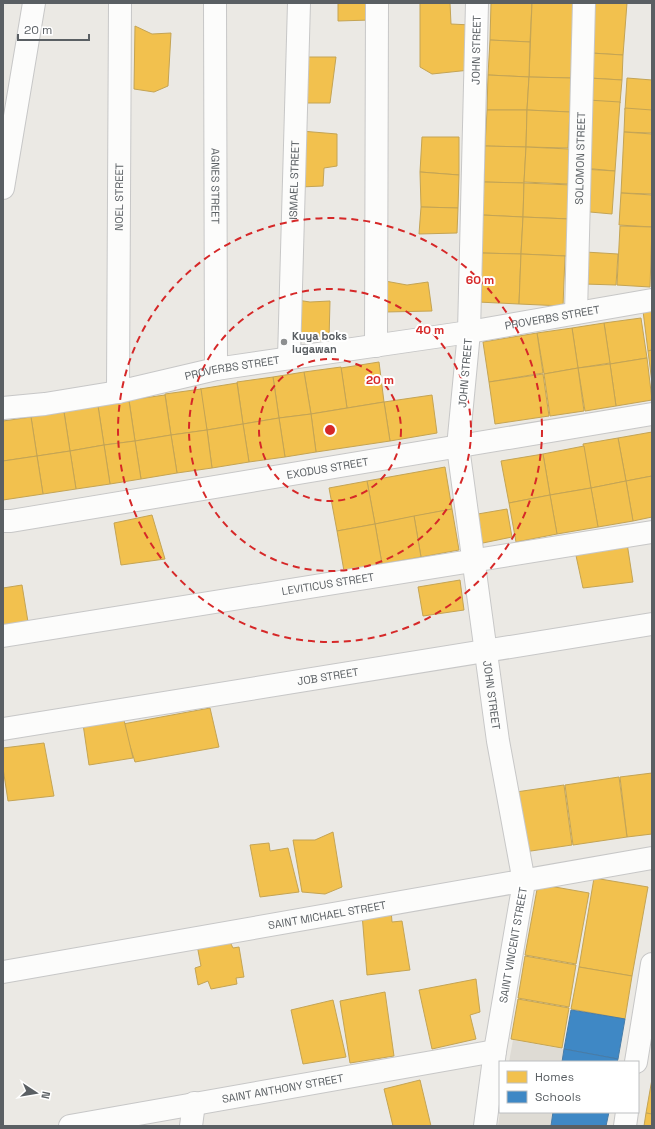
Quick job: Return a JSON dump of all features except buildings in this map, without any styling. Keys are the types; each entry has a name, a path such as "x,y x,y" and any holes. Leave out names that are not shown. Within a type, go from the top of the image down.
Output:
{"street":[{"path":"3,188 34,3"},
{"name":"NOEL STREET","path":"118,392 120,3"},
{"name":"AGNES STREET","path":"215,3 216,369"},
{"name":"ISMAEL STREET","path":"289,358 299,3"},
{"path":"376,346 377,3"},
{"name":"JOHN STREET","path":"476,3 469,332 458,447 487,651 498,741"},
{"name":"SOLOMON STREET","path":"576,313 584,3"},
{"name":"PROVERBS STREET","path":"3,408 45,404 118,392 216,369 469,332 652,300"},
{"name":"EXODUS STREET","path":"3,521 11,522 652,414"},
{"name":"LEVITICUS STREET","path":"3,636 474,559 652,532"},
{"name":"JOB STREET","path":"3,729 652,624"},
{"name":"SAINT VINCENT STREET","path":"485,1126 495,1051 524,882 498,741"},
{"name":"SAINT MICHAEL STREET","path":"3,972 524,882 652,858"},
{"path":"636,1061 652,964"},
{"name":"SAINT ANTHONY STREET","path":"70,1126 495,1051"},
{"path":"191,1126 194,1103"},
{"path":"625,1126 627,1113"}],"shaded area":[{"path":"513,1040 564,1049 562,1061 509,1061"},
{"path":"500,1113 553,1113 551,1126 498,1126"}],"place":[{"name":"Kuya boks lugawan","path":"284,342"}]}
